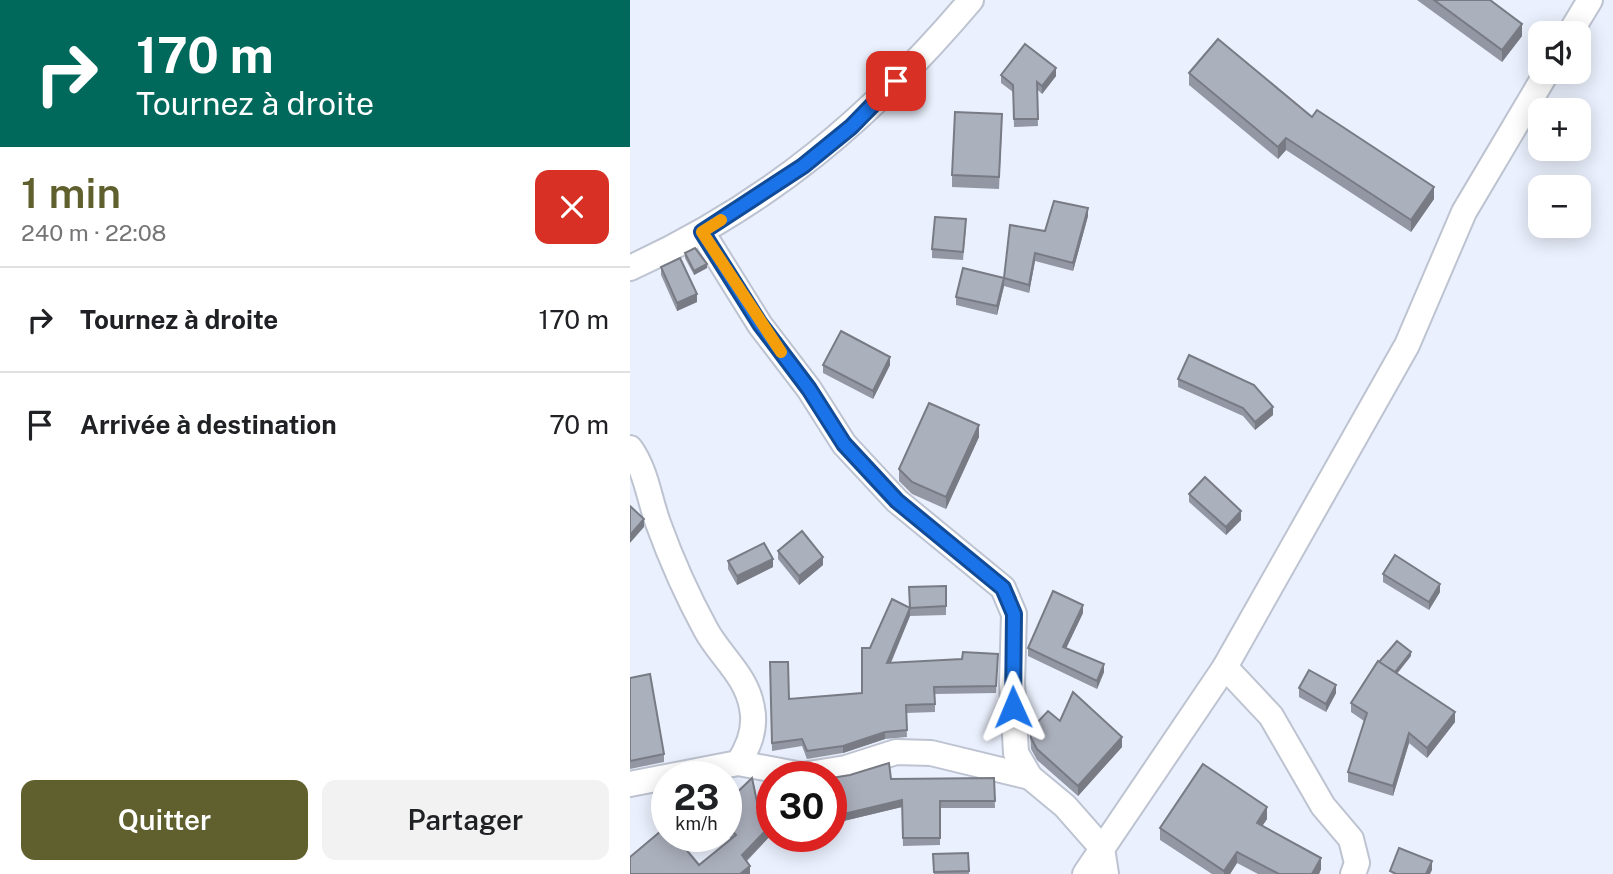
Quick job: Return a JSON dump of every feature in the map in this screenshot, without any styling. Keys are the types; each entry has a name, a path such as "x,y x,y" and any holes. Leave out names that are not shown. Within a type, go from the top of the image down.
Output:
{"street":[{"path":"630,268 702,232 803,166 851,127 971,0"},
{"path":"1577,21 1590,0"},
{"path":"1085,874 1225,667 1407,345 1464,212 1540,84"},
{"path":"702,232 760,324 809,389 844,444 897,501 1003,588 1014,614 1012,683 1016,753 1030,777 1065,806 1102,848 1106,874"},
{"path":"630,449 640,462 659,527 707,633 731,661 752,705 749,747 739,761"},
{"path":"1225,667 1271,716 1323,806 1351,839 1357,863 1353,874"},
{"path":"742,763 802,775 846,768 896,752 931,753 1030,777"},
{"path":"630,784 651,780"}],"building":[{"path":"1434,0 1490,0 1522,24 1502,50"},
{"path":"1218,39 1312,117 1317,110 1434,187 1411,220 1286,138 1278,147 1189,73"},
{"path":"1025,44 1056,68 1042,86 1037,82 1038,119 1014,119 1013,85 1001,75"},
{"path":"955,112 1002,114 999,177 952,175"},
{"path":"1054,201 1088,208 1073,263 1035,253 1029,285 1004,278 1010,225 1045,231"},
{"path":"935,217 966,219 963,252 932,249"},
{"path":"695,248 707,264 694,271 685,253"},
{"path":"680,258 697,294 677,303 661,267"},
{"path":"963,268 1004,278 997,306 956,297"},
{"path":"841,331 890,357 873,391 823,365"},
{"path":"1189,355 1254,385 1273,407 1255,422 1243,408 1178,379"},
{"path":"929,403 979,425 946,497 912,482 899,469"},
{"path":"1205,477 1241,511 1226,527 1189,494"},
{"path":"630,506 644,519 630,535"},
{"path":"802,531 823,557 799,576 778,551"},
{"path":"764,543 773,559 737,576 728,561"},
{"path":"1395,555 1440,584 1429,602 1383,574"},
{"path":"946,586 946,606 910,608 909,587"},
{"path":"1053,591 1083,605 1063,647 1104,664 1097,681 1028,648"},
{"path":"892,599 910,608 887,663 962,659 963,652 998,654 996,686 934,687 935,704 906,705 907,730 885,732 843,746 807,751 802,739 772,743 770,662 788,662 789,699 862,693 862,648 870,648"},
{"path":"1397,641 1411,652 1395,672 1379,662"},
{"path":"1378,661 1455,712 1427,748 1409,733 1393,786 1348,772 1367,713 1351,703"},
{"path":"1309,670 1336,685 1326,704 1299,688"},
{"path":"650,674 664,754 630,761 630,678"},
{"path":"1073,692 1122,737 1078,786 1037,749 1030,730 1048,711 1060,721"},
{"path":"889,763 891,779 994,778 995,801 940,801 940,838 903,838 902,800 847,813 847,775"},
{"path":"1203,764 1267,807 1257,823 1321,858 1312,874 1279,874 1237,852 1224,871 1160,828"},
{"path":"752,778 756,797 756,841 742,855 750,866 740,874 630,874 630,857 651,839 651,852 688,852 699,865 715,852 742,852 742,788"},
{"path":"1399,848 1432,861 1426,874 1396,874 1390,871"},
{"path":"968,853 969,871 934,872 933,854"}],"slow traffic":[{"path":"721,220 702,232 760,324 781,352"}],"route":[{"path":"896,81 851,127 803,166 702,232 760,324 809,389 844,444 897,501 1003,588 1014,614 1013,707"}]}
